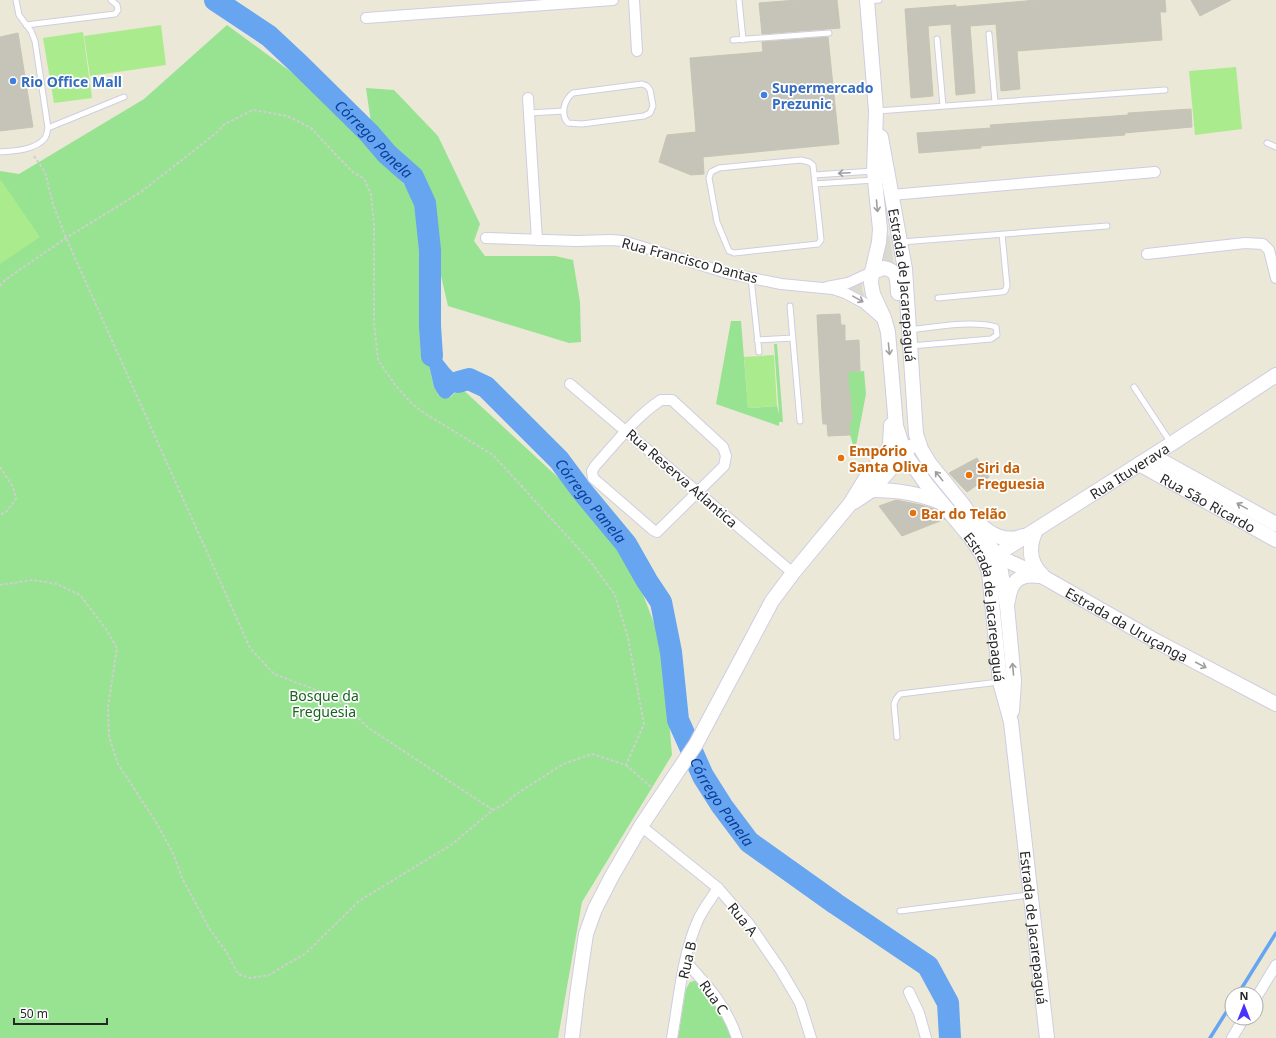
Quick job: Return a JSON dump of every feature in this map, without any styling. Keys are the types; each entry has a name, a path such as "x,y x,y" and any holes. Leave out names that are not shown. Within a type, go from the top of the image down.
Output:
{"main road":[{"name":"Estrada de Jacarepaguá","path":"871,0 876,111 875,176 880,229 879,242 872,272 872,290 886,325 892,373 896,426 904,454 982,554 989,572 1000,682 1011,722 1047,1038"},
{"name":"Estrada de Jacarepaguá","path":"876,111 905,269 914,424 919,445 930,464 964,506 1000,566 1008,606 1014,681 1011,722"},
{"path":"872,272 884,268 889,269 896,275 900,312 909,330"},
{"name":"Rua Ituverava","path":"989,572 996,558 1004,550 1153,456 1276,375"},
{"path":"572,1038 586,934 595,909 605,889 641,826 684,765 772,601 850,504 866,478 887,452 890,444 890,427 894,409"},
{"path":"850,504 872,490 904,454 912,442 914,424"},
{"name":"Rua São Ricardo","path":"1153,456 1179,472 1276,524"},
{"name":"Rua São Ricardo","path":"1139,464 1276,540"},
{"path":"872,490 888,490 926,496 941,502"},
{"path":"964,506 986,530 998,537 1017,538 1036,530"},
{"path":"1036,530 1032,537 1030,554 1035,567 1045,578"},
{"name":"Estrada da Uruçanga","path":"976,547 996,558 1008,561 1045,578 1156,641 1276,704"},
{"path":"1008,606 1009,594 1018,579 1034,575 1045,578"}],"street":[{"path":"366,18 613,0"},
{"path":"634,0 637,52"},
{"path":"528,98 538,240"},
{"path":"892,194 1155,172"},
{"name":"Rua Francisco Dantas","path":"486,238 623,241 691,262 752,278 781,284 838,291 856,298 872,309 886,325"},
{"path":"1148,254 1245,243 1263,244 1269,250 1275,276"},
{"name":"Rua Francisco Dantas","path":"821,288 848,283 872,272"},
{"name":"Rua Reserva Atlantica","path":"570,384 793,573"},
{"path":"661,400 672,400 724,447 726,456 724,466 698,493 657,532 652,530 593,478 592,471 649,408 661,400"},
{"name":"Rua A","path":"641,826 718,888 749,924 780,969 800,1003 812,1038"},
{"name":"Rua B","path":"672,1038 685,961 691,938 698,920 718,888"},
{"name":"Rua C","path":"685,961 721,1002 733,1026 737,1038"},
{"path":"1263,986 1276,965"},
{"path":"909,992 919,1013 926,1038"},
{"path":"1232,1038 1239,1026"}],"lane":[{"path":"0,152 14,151 37,145 46,137 48,128 35,41 31,31 19,15 16,0"},
{"path":"26,25 115,14 118,10 117,6 111,0"},
{"path":"739,0 743,40"},
{"path":"733,40 829,33"},
{"path":"988,34 995,102"},
{"path":"937,39 943,106"},
{"path":"642,84 647,86 650,90 653,106 650,113 644,116 582,124 568,123 565,120 564,111 567,98 573,94 642,84"},
{"path":"876,111 1165,90"},
{"path":"48,128 124,97"},
{"path":"529,113 564,111"},
{"path":"1267,143 1276,147"},
{"path":"801,160 809,162 813,165 815,184 821,240 818,244 734,253 729,251 717,222 710,178 711,172 719,168 801,160"},
{"path":"814,175 875,176"},
{"path":"815,184 875,176"},
{"path":"900,242 1107,226"},
{"path":"938,298 1005,291 1007,286 1002,234"},
{"path":"1275,276 1276,262"},
{"path":"752,278 759,352"},
{"path":"790,306 800,421"},
{"path":"909,330 954,325 987,324 996,328 997,334 991,339 910,346"},
{"path":"757,340 793,338"},
{"path":"1134,387 1171,444"},
{"path":"897,738 894,704 900,694 1000,682"},
{"path":"900,911 1030,895"}],"path":[{"path":"0,286 5,280 66,238 141,192 226,124 253,110 287,116 311,128 343,162 364,179 371,194 374,225 374,322 378,360 396,386 411,403 424,413 493,455 590,562 615,595 628,638 644,724 626,765"},
{"path":"28,147 45,172 52,204 66,238 250,648 274,674 319,691 344,705 370,729 493,810"},
{"path":"0,468 13,487 16,499 7,511 0,515"},
{"path":"0,585 33,580 58,584 80,595 106,629 117,648 108,707 108,738 118,764 156,822 172,853 182,878 209,928 227,953 238,974 250,978 269,974 306,953 359,901 451,844 493,810 505,804 515,795 563,764 592,754 626,765 661,797"}],"green space":[{"path":"161,25 166,65 90,76 84,36"},
{"name":"Bosque da Freguesia","path":"227,25 320,93 411,192 425,227 422,335 434,387 438,395 451,397 460,387 576,494 631,564 663,646 672,755 582,902 558,1038 0,1038 0,171 19,174 144,99"},
{"path":"83,32 92,98 54,103 43,38"},
{"path":"1236,67 1242,129 1195,135 1189,71"},
{"path":"366,88 394,90 438,136 480,224 474,241 485,256 555,256 573,260 580,302 581,342 569,343 448,306 432,237 403,167 371,123"},
{"path":"1,180 40,237 0,264 0,181"},
{"path":"731,321 741,321 748,408 777,406 779,414 774,344 777,344 783,422 779,422 779,426 716,404"},
{"path":"774,355 777,406 748,408 744,357"},
{"path":"864,371 866,394 855,451 850,435 849,422 852,422 848,372"},
{"path":"698,980 704,983 734,1038 678,1038 686,989 690,982"}],"shaded area":[{"path":"885,235 890,236 894,266 883,262"},
{"path":"862,282 862,289 865,298 850,291 849,289"}],"water":[{"path":"430,326 435,350 449,368 454,373 475,376 481,380 486,387 467,383 446,399 442,398 438,394 434,387 422,335"}],"building":[{"path":"797,0 837,0 840,28 762,34 759,3"},
{"path":"1037,0 1165,0 1166,12 1160,12 1162,40 1017,51 1020,89 1001,91 996,24 970,26 975,93 956,95 951,24 928,26 933,96 911,98 905,9 956,5 956,7"},
{"path":"1191,0 1231,0 1200,16"},
{"name":"Rio Office Mall","path":"18,33 33,127 0,131 0,37"},
{"name":"Supermercado Prezunic","path":"828,37 839,144 703,157 704,174 691,175 659,162 667,135 696,132 690,58 763,52 762,42"},
{"path":"1191,109 1192,127 1124,133 1125,135 981,146 981,148 919,153 917,133 991,128 990,125"},
{"path":"840,314 841,325 845,325 845,341 859,340 860,371 848,372 852,422 849,422 850,435 828,436 827,424 823,424 822,413 817,315"},
{"name":"Siri da Freguesia","path":"977,458 989,477 967,492 949,473"},
{"name":"Bar do Telão","path":"896,500 937,510 945,519 902,536 879,506"}],"waterway":[{"name":"Córrego Panela","path":"215,0 269,36 369,133 387,154 413,177 425,203 430,250 430,326 432,356"},
{"name":"Córrego Panela","path":"458,382 469,379 486,387 559,460 582,491 626,544 661,602 671,652 678,720 703,776 722,806 749,842 836,904 928,966 948,1003 950,1038"},
{"path":"1243,986 1276,933"},
{"path":"1210,1038 1224,1016"}],"place":[{"name":"Rio Office Mall","path":"13,81"},
{"name":"Supermercado Prezunic","path":"764,95"},
{"name":"Empório Santa Oliva","path":"841,458"},
{"name":"Siri da Freguesia","path":"969,475"},
{"name":"Bar do Telão","path":"913,513"}]}
